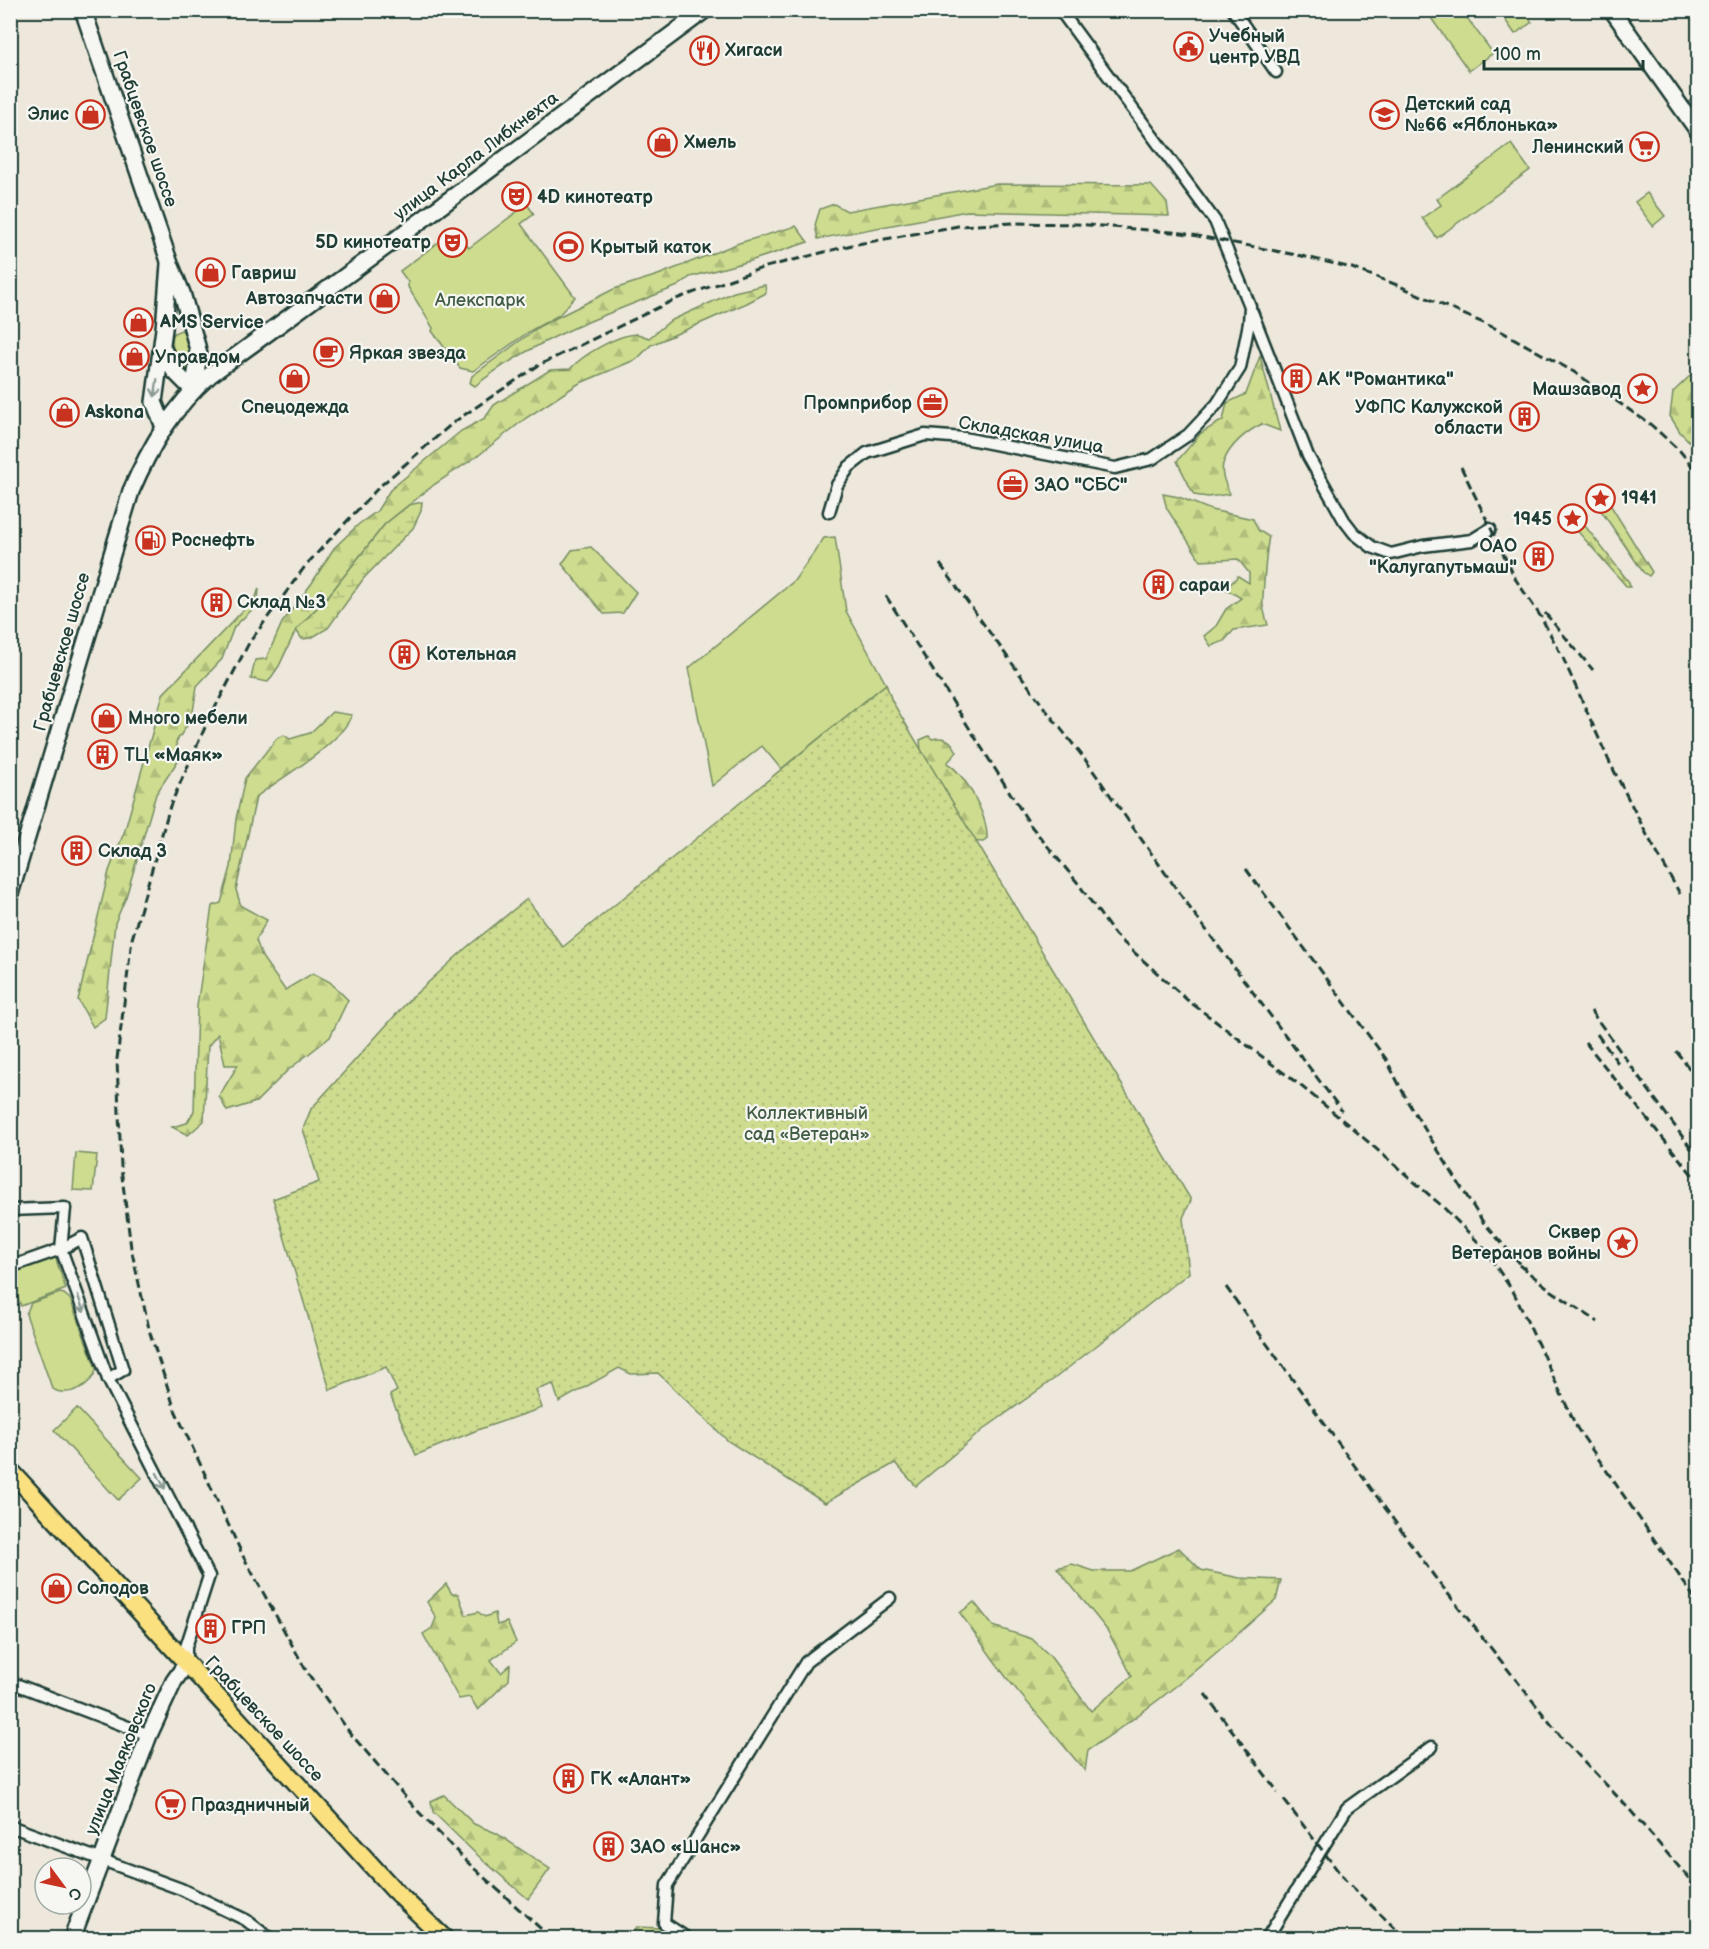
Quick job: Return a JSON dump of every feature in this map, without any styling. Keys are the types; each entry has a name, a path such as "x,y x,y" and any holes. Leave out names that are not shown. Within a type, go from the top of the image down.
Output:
{"main road":[{"name":"Грабцевское шоссе","path":"83,10 182,293 197,346"},
{"name":"улица Карла Либкнехта","path":"164,427 193,390 210,375 705,10"},
{"path":"1612,10 1698,131"},
{"name":"Грабцевское шоссе","path":"10,894 131,491 144,461 164,427 154,402 164,329 169,261"},
{"path":"164,329 177,324 185,324 191,328"},
{"path":"197,346 213,358 227,364"},
{"path":"193,390 199,355 197,346"},
{"path":"162,347 174,371 193,390"},
{"name":"Грабцевское шоссе","path":"10,1470 394,1890 444,1938"},
{"name":"улица Маяковского","path":"72,1938 149,1735 174,1681 186,1664"}],"street":[{"name":"Складская улица","path":"829,512 837,485 849,467 867,453 926,435 964,438 1115,468 1152,459 1188,435 1217,404 1240,368 1250,306 1215,221 1060,10"},
{"path":"1233,10 1276,72"},
{"path":"1250,306 1308,456 1344,520 1354,533 1372,547 1391,554 1423,546 1472,540 1490,529"},
{"path":"10,1210 65,1208 61,1249 108,1379 209,1576 186,1647 186,1664"},
{"path":"10,1267 61,1249 82,1238 123,1370 108,1379"},
{"path":"687,1938 664,1923 667,1885 806,1662 890,1598"},
{"path":"10,1682 149,1735"},
{"path":"1267,1938 1347,1808 1432,1747"},
{"path":"10,1826 192,1894 246,1920 269,1938"}],"green space":[{"path":"1426,11 1462,11 1493,53 1469,71"},
{"path":"1499,11 1523,11 1532,22 1515,34"},
{"path":"1511,144 1530,170 1437,238 1422,218 1441,205 1437,199"},
{"path":"997,184 1151,185 1167,203 1169,216 967,211 818,239 815,225 820,209 834,204 847,211"},
{"path":"1647,193 1665,216 1653,226 1635,202"},
{"name":"Алекспарк","path":"527,204 534,214 521,224 575,297 559,315 530,331 473,371 460,368 432,331 433,328 400,271 455,230 469,248"},
{"path":"796,226 808,242 690,277 678,286 599,317 547,341 498,369 475,386 470,383 472,376 540,326 614,289 658,275 739,243"},
{"path":"765,285 766,293 651,345 637,359 578,384 526,418 479,455 435,484 385,524 330,594 296,630 279,666 268,682 251,679 255,660 266,659 282,623 312,583 334,548 359,524 377,511 390,490 461,431 485,418 494,405 550,370 570,369 591,352 619,338 639,334 649,338 670,321 734,292"},
{"path":"181,330 185,332 193,357 189,371 186,372 176,359 173,348 174,333"},
{"path":"1260,356 1280,431 1262,424 1251,430 1230,449 1222,470 1230,494 1208,497 1194,495 1177,461 1201,433 1223,420 1227,403 1246,394"},
{"path":"1691,375 1698,380 1698,450 1680,432 1670,416 1673,392"},
{"path":"1163,494 1179,497 1211,510 1253,519 1258,530 1269,537 1263,601 1268,625 1234,630 1224,641 1211,646 1204,636 1216,626 1226,609 1241,598 1226,589 1238,576 1249,583 1249,573 1238,559 1201,561 1167,509"},
{"path":"1603,498 1608,501 1652,572 1649,576 1643,572 1598,506 1599,501"},
{"path":"422,502 421,511 413,528 364,578 328,628 311,638 302,639 296,630 330,594 385,524 409,505"},
{"path":"1577,519 1582,522 1629,582 1630,587 1627,587 1573,526 1573,521"},
{"path":"835,537 846,611 886,684 781,769 762,746 712,786 689,668 794,581 824,538"},
{"path":"591,547 636,592 623,613 604,614 562,564 572,550"},
{"path":"259,588 258,604 234,627 222,659 197,686 192,718 176,742 179,759 156,794 126,897 115,923 105,1018 93,1027 78,1000 109,871 125,830 163,694 256,597"},
{"name":"Коллективный сад «Ветеран»","path":"886,684 892,701 1191,1200 1183,1218 1189,1273 1054,1379 984,1429 916,1486 895,1463 825,1503 728,1441 658,1373 631,1374 619,1368 559,1402 553,1384 536,1390 542,1408 480,1429 416,1455 390,1395 397,1391 386,1367 330,1390 273,1199 319,1182 303,1129 311,1109 410,999 467,947 527,899 563,947"},
{"path":"332,712 352,715 345,727 323,749 256,797 236,890 241,906 267,920 256,940 262,957 285,990 313,973 330,982 348,1000 330,1037 287,1071 256,1102 227,1111 219,1096 238,1065 225,1065 218,1034 208,1046 204,1121 188,1135 172,1127 187,1123 194,1111 197,1006 212,906 221,903 231,867 236,819 245,778 277,738 284,735 290,739 310,733"},
{"path":"929,736 932,739 948,740 953,744 957,752 947,763 961,777 975,797 986,830 987,839 983,842 968,841 922,761 920,740"},
{"path":"76,1153 97,1155 93,1191 73,1190"},
{"path":"55,1256 66,1289 21,1306 11,1280 11,1273"},
{"path":"60,1293 70,1299 96,1368 91,1380 85,1385 64,1392 52,1388 26,1314 31,1303"},
{"path":"77,1408 142,1478 118,1500 54,1430"},
{"path":"1179,1548 1201,1570 1240,1578 1281,1580 1276,1600 1185,1679 1138,1716 1088,1750 1085,1771 1006,1677 960,1613 974,1602 993,1626 1032,1639 1050,1656 1091,1711 1132,1676 1107,1630 1057,1568 1072,1564 1094,1571 1130,1571"},
{"path":"446,1584 452,1594 458,1594 466,1615 478,1612 485,1617 495,1613 497,1625 507,1622 516,1642 491,1660 501,1673 510,1665 509,1680 478,1710 470,1697 459,1699 423,1634 432,1628 436,1618 427,1602"},
{"path":"444,1795 474,1824 496,1833 550,1869 528,1899 475,1853 433,1812 431,1801"},
{"path":"636,1927 661,1928 676,1938 628,1938"}],"railway":[{"path":"551,1938 466,1861 415,1808 350,1733 307,1672 243,1556 175,1410 150,1333 131,1248 121,1168 117,1059 132,939 170,806 207,723 249,643 306,565 379,487 454,422 539,365 676,299 762,268 852,245 958,226 1015,223 1077,224 1182,233 1352,268 1497,329 1574,372 1650,424 1680,451 1698,473"},
{"path":"1461,467 1516,580 1541,617 1563,658 1609,761 1680,894"},
{"path":"940,564 1046,710 1084,758 1192,911 1342,1111"},
{"path":"886,596 1031,826 1077,882 1115,935 1186,999 1351,1127 1442,1206 1483,1247 1514,1293 1577,1428 1698,1603"},
{"path":"1545,613 1593,670"},
{"path":"1246,869 1386,1059 1409,1104 1483,1222 1525,1269"},
{"path":"1591,1011 1698,1158"},
{"path":"1597,1034 1618,1063"},
{"path":"1585,1042 1695,1178"},
{"path":"1676,1051 1698,1080"},
{"path":"1519,1265 1598,1322"},
{"path":"1226,1287 1434,1576 1562,1738 1630,1810 1698,1889"},
{"path":"1205,1694 1278,1792"},
{"path":"1284,1800 1345,1880 1405,1938"}],"place":[{"name":"Учебный центр УВД","path":"1188,46"},
{"name":"Хигаси","path":"704,50"},
{"name":"Элис","path":"90,114"},
{"name":"Детский сад №66 «Яблонька»","path":"1384,114"},
{"name":"Хмель","path":"663,142"},
{"name":"Ленинский","path":"1645,147"},
{"name":"4D кинотеатр","path":"516,197"},
{"name":"5D кинотеатр","path":"452,242"},
{"name":"Крытый каток","path":"569,247"},
{"name":"Гавриш","path":"210,273"},
{"name":"Автозапчасти","path":"384,298"},
{"name":"AMS Service","path":"139,322"},
{"name":"Яркая звезда","path":"328,353"},
{"name":"Управдом","path":"134,357"},
{"name":"Спецодежда","path":"295,378"},
{"name":"АК \"Романтика\"","path":"1296,379"},
{"name":"Машзавод","path":"1642,389"},
{"name":"Промприбор","path":"933,403"},
{"name":"Askona","path":"64,412"},
{"name":"УФПС Калужской области","path":"1524,417"},
{"name":"ЗАО \"СБС\"","path":"1013,485"},
{"name":"1941","path":"1600,498"},
{"name":"1945","path":"1573,519"},
{"name":"Роснефть","path":"150,540"},
{"name":"ОАО \"Калугапутьмаш\"","path":"1538,556"},
{"name":"сараи","path":"1158,585"},
{"name":"Склад №3","path":"216,602"},
{"name":"Котельная","path":"405,654"},
{"name":"Много мебели","path":"107,718"},
{"name":"ТЦ «Маяк»","path":"103,755"},
{"name":"Склад 3","path":"77,851"},
{"name":"Сквер Ветеранов войны","path":"1622,1242"},
{"name":"Солодов","path":"56,1588"},
{"name":"ГРП","path":"210,1628"},
{"name":"ГК «Алант»","path":"569,1779"},
{"name":"Праздничный","path":"170,1805"},
{"name":"ЗАО «Шанс»","path":"609,1847"}]}
